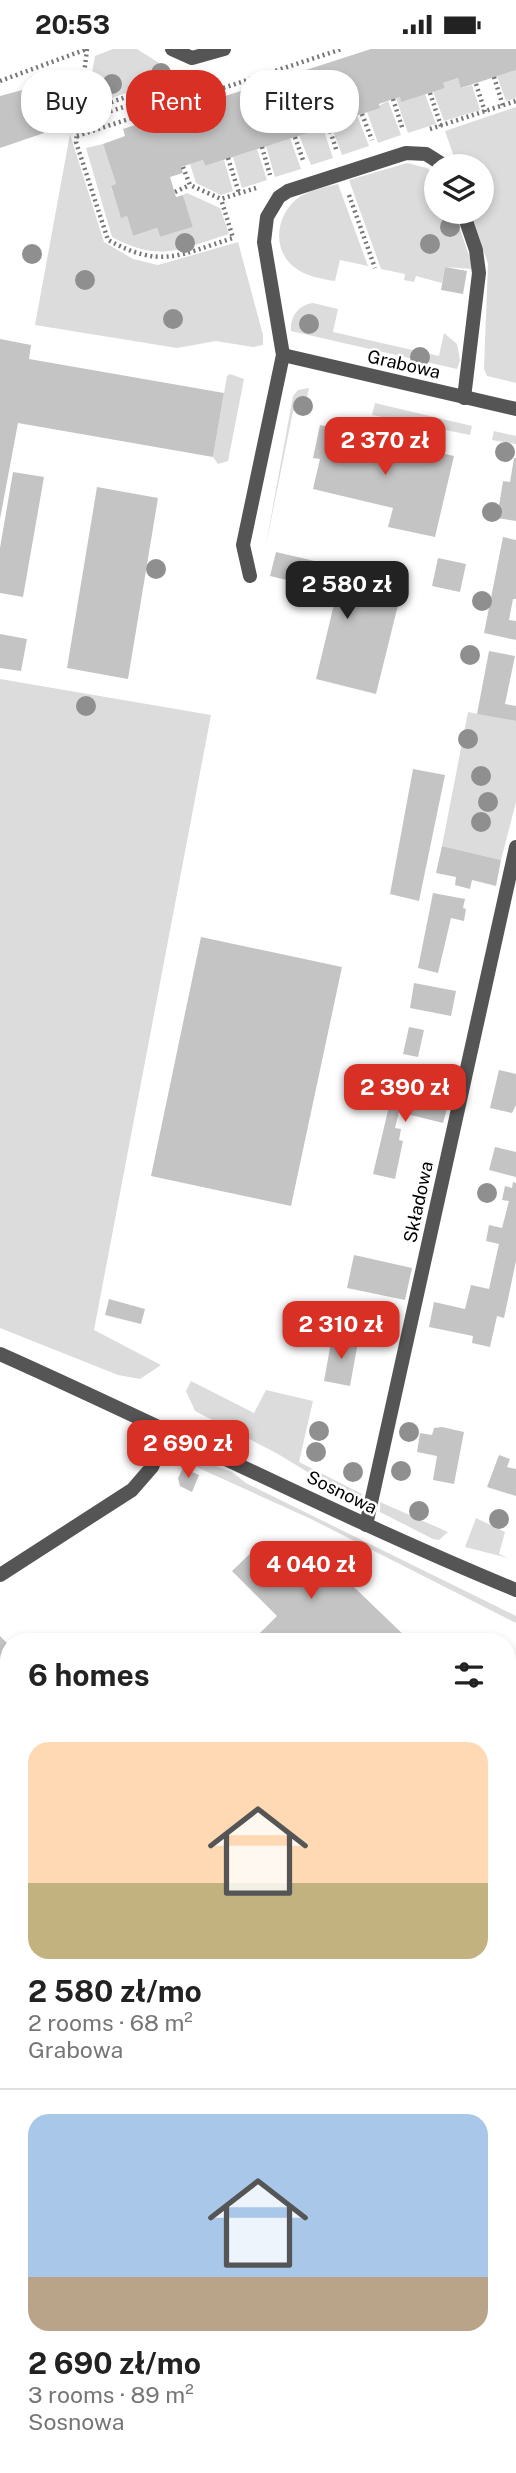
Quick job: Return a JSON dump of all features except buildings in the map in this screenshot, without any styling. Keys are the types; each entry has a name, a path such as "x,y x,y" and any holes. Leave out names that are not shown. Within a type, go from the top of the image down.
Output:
{"street":[{"path":"172,49 192,58 223,49"},
{"path":"250,576 243,545 283,355 264,241 267,217 279,197 340,167 417,152 426,154"},
{"path":"464,398 479,273 476,250 467,224"},
{"name":"Grabowa","path":"283,355 516,409"},
{"name":"Składowa","path":"366,1525 516,847"},
{"name":"Sosnowa","path":"0,1354 168,1429 366,1525 516,1590"},
{"path":"0,1576 132,1490 152,1467 168,1429"}],"path":[{"path":"0,81 87,49 85,70"},
{"path":"226,87 342,49"},
{"path":"494,78 503,106"},
{"path":"476,84 485,112"},
{"path":"430,93 441,126"},
{"path":"393,99 406,138"},
{"path":"362,114 375,148"},
{"path":"77,136 126,120"},
{"path":"77,133 76,142 108,240 135,255 166,259 233,238 221,199 190,185 183,167"},
{"path":"330,133 375,268"},
{"path":"295,137 307,170"},
{"path":"262,147 272,182"},
{"path":"228,158 239,193"},
{"path":"174,192 190,185"}],"shaded area":[{"path":"113,49 137,49 170,70 126,70 126,93 112,98 112,70 93,70 95,56"},
{"path":"516,70 516,98 506,101 497,76"},
{"path":"458,78 462,88 472,85 480,110 444,121 433,91 445,88 443,83"},
{"path":"425,94 436,124 408,133 396,98 400,97 401,101"},
{"path":"388,101 401,135 378,143 367,112"},
{"path":"516,107 516,383 487,376 484,369 488,264 475,224 494,224 494,154 453,154 445,131"},
{"path":"359,120 369,146 342,155 334,133 359,133"},
{"path":"325,133 333,158 311,165 299,135"},
{"path":"70,134 104,242 133,259 158,265 238,242 263,335 263,345 253,347 216,341 177,348 35,325"},
{"path":"290,138 301,169 275,177 266,146"},
{"path":"103,144 116,184 111,187 121,217 127,216 133,236 157,228 160,237 193,227 183,195 187,193 220,208 229,234 170,251 144,250 112,237 86,148"},
{"path":"257,149 267,180 242,188 233,157"},
{"path":"203,160 205,166 224,160 233,191 221,195 196,183 190,164"},
{"path":"407,163 424,167 424,224 458,224 472,269 445,267 442,283 416,276 414,282 404,280 405,274 381,269 349,180"},
{"path":"338,184 368,266 340,260 335,281 298,270 286,259 279,240 282,220 293,203 314,190"},
{"path":"313,303 338,309 333,332 439,356 444,333 457,344 460,360 457,369 291,331 296,313 303,306"},
{"path":"230,374 244,379 228,461 218,464 213,457 227,376"},
{"path":"309,388 306,402 293,411 265,550 293,396 298,390"},
{"path":"375,403 472,426 470,435 372,415"},
{"path":"494,431 516,436 516,444 492,440"},
{"path":"0,679 211,715 94,1330 161,1365 140,1379 118,1375 0,1328"},
{"path":"468,712 516,721 516,802 501,860 442,846"},
{"path":"191,1381 254,1413 266,1390 313,1401 299,1462 362,1494 357,1500 350,1498 278,1454 195,1411 186,1391"},
{"path":"188,1456 232,1472 246,1483 516,1616 516,1623 311,1519 181,1460"},
{"path":"380,1502 448,1532 439,1540 433,1539 380,1512"},
{"path":"476,1518 505,1532 499,1554 508,1558 465,1547"}]}
